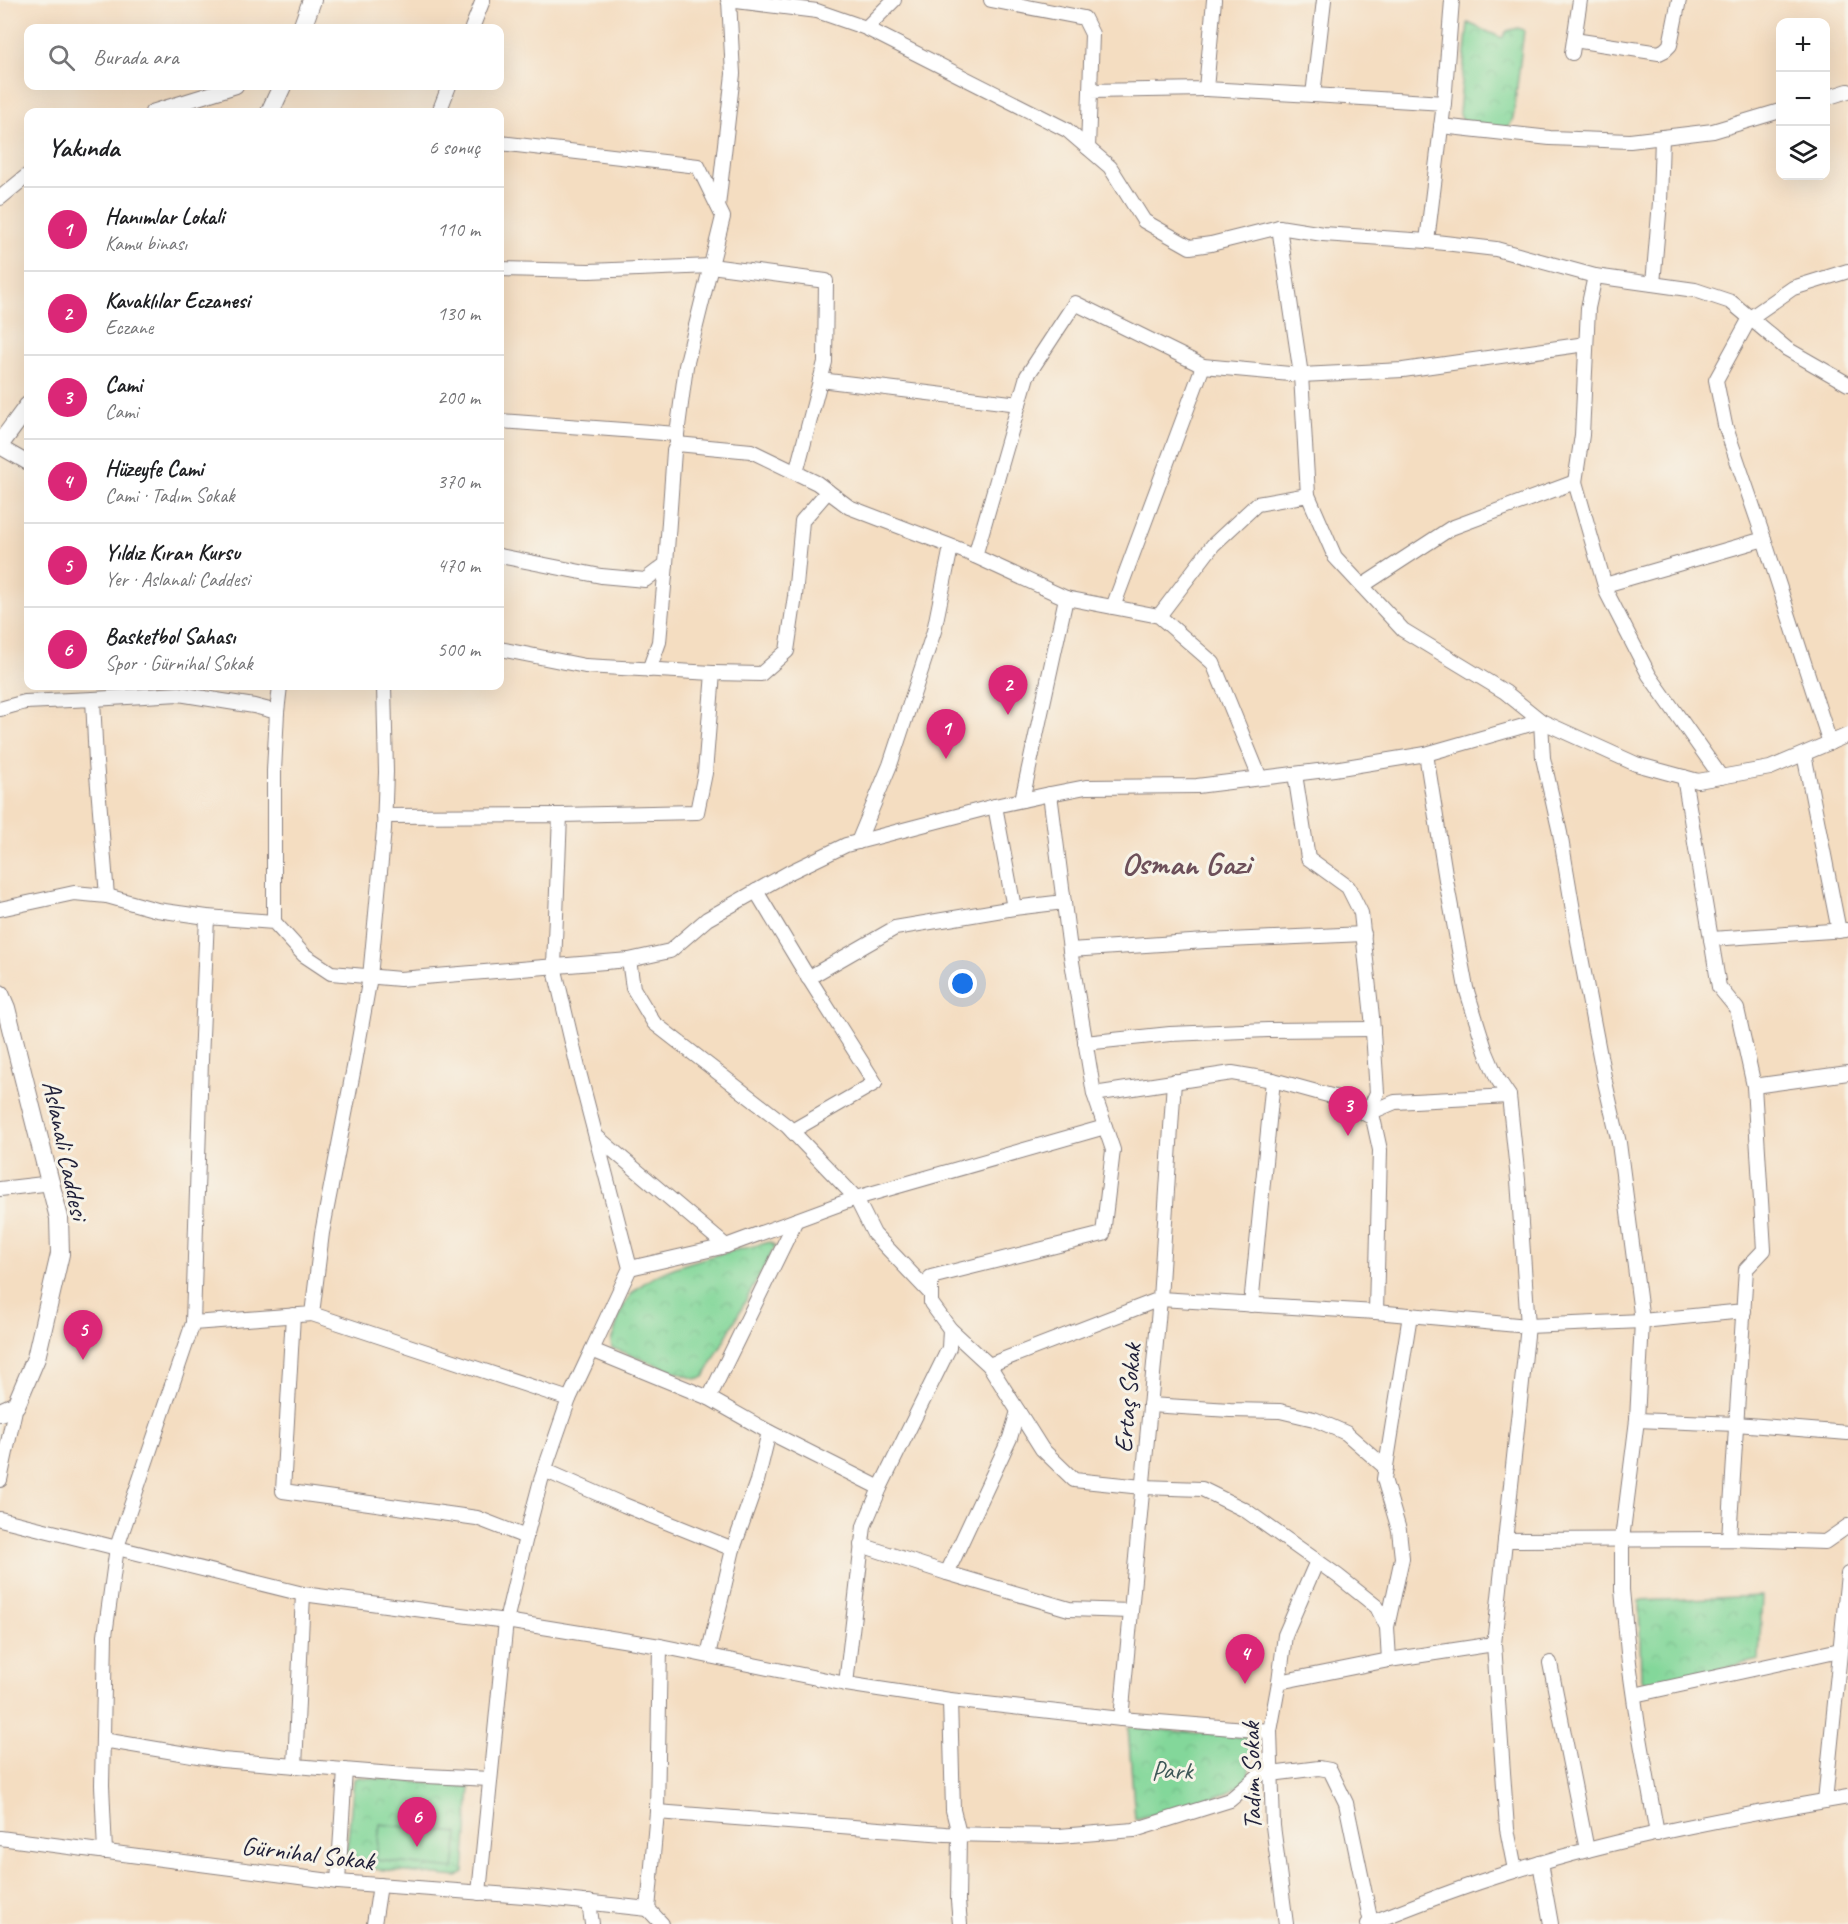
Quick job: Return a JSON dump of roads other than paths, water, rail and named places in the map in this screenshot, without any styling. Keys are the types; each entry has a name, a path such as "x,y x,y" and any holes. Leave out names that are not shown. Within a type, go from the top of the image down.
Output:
{"street":[{"path":"303,24 312,0"},
{"path":"474,24 483,0"},
{"path":"718,206 733,74 729,0 817,11 866,28 1067,130 1110,167 1144,221 1190,247 1279,227 1323,234 1427,241 1496,249 1595,276 1695,290 1731,302 1787,349 1848,384"},
{"path":"866,28 894,0"},
{"path":"991,0 1084,18 1092,34 1088,148"},
{"path":"1206,89 1214,0"},
{"path":"1313,94 1324,0"},
{"path":"1427,241 1444,103 1452,0"},
{"path":"1580,0 1573,46 1659,53 1665,51 1670,45 1678,0"},
{"path":"1090,91 1206,89 1444,103"},
{"path":"165,108 223,90"},
{"path":"272,108 280,90"},
{"path":"441,108 447,90"},
{"path":"1830,97 1848,91"},
{"path":"1441,126 1550,138 1630,141 1713,130 1776,112"},
{"path":"1653,284 1660,202 1662,137"},
{"path":"504,143 698,166 723,217 686,366 674,451 659,642 649,670"},
{"path":"0,198 24,178"},
{"path":"1279,227 1300,375 1308,495 1335,558 1403,630 1504,692 1541,721 1636,764 1698,781 1770,768 1848,735"},
{"path":"504,269 590,270 711,266 826,280 825,362 796,473"},
{"path":"1830,743 1725,425 1716,380 1750,318 1792,288 1848,271"},
{"path":"1595,276 1588,308 1582,435 1575,482 1607,593 1649,675 1721,777"},
{"path":"975,556 1027,376 1075,303 1203,366 1300,375 1403,370 1586,344"},
{"path":"1113,607 1203,366"},
{"path":"820,380 1019,404"},
{"path":"24,412 0,445 24,460"},
{"path":"504,421 677,439 751,451 817,483 849,507 975,556 1066,597 1159,616 1213,663 1260,778"},
{"path":"1362,586 1451,528 1575,482"},
{"path":"504,650 585,666 713,674 761,674 786,651 795,596 802,521 828,491"},
{"path":"1159,616 1213,545 1257,504 1308,495"},
{"path":"1605,585 1764,540"},
{"path":"858,842 890,765 934,631 951,547"},
{"path":"504,557 601,576 645,580 666,564"},
{"path":"1022,800 1066,597"},
{"path":"384,816 697,812 705,773 713,674"},
{"path":"280,690 274,771 274,922 304,955 331,973 400,979 629,960 670,951 707,919 790,872 846,845 995,806 1086,787 1197,786 1426,754 1541,721"},
{"path":"312,1314 322,1233 370,977 384,816 386,772 384,690"},
{"path":"0,709 25,702 179,694 277,712"},
{"path":"93,699 107,896"},
{"path":"1541,721 1543,758 1560,833 1580,952 1619,1143 1642,1321 1637,1420 1622,1539 1622,1590 1634,1695 1657,1834"},
{"path":"1426,754 1466,988 1486,1052 1497,1078 1509,1096 1518,1180 1528,1326 1494,1644 1507,1829 1515,1870"},
{"path":"1711,939 1844,930 1804,754"},
{"path":"1295,774 1308,858 1348,887 1362,913 1377,1093 1367,1114"},
{"path":"1684,777 1719,987 1737,1009 1754,1086 1764,1250 1746,1269 1729,1539"},
{"path":"1050,794 1070,950 1094,1094 1113,1150 1103,1234 931,1277 931,1303 950,1329 989,1365 1042,1449 1074,1480 1142,1487 1202,1489 1245,1510 1317,1561 1377,1607 1387,1627"},
{"path":"995,806 1014,908"},
{"path":"479,1893 506,1621 526,1537 544,1470 569,1399 630,1268 554,966 560,815"},
{"path":"756,891 808,978 876,1083 792,1131"},
{"path":"0,909 74,893 107,896 157,910 207,917 274,922"},
{"path":"808,978 895,928 1064,902"},
{"path":"105,1851 102,1785 105,1635 117,1547 193,1323 207,917"},
{"path":"1070,950 1364,934"},
{"path":"629,960 633,988 654,1023 792,1131 856,1198 874,1234 931,1294"},
{"name":"Aslanali Caddesi","path":"0,994 6,1008 52,1184 59,1218 60,1254 36,1358 8,1408"},
{"path":"1085,1043 1170,1034 1373,1029"},
{"path":"1094,1094 1232,1073 1273,1080 1335,1097 1373,1118 1380,1150 1376,1312"},
{"path":"1754,1086 1848,1073"},
{"path":"1251,1305 1273,1080"},
{"name":"Ertaş Sokak","path":"1120,1719 1160,1299 1174,1081"},
{"path":"1367,1114 1395,1102 1509,1096"},
{"path":"630,1268 726,1246 856,1198 1105,1127"},
{"path":"596,1136 726,1246"},
{"path":"0,1189 52,1184"},
{"path":"709,1398 796,1220"},
{"path":"989,1365 1160,1299 1376,1312 1528,1326 1642,1321 1744,1311"},
{"path":"193,1323 312,1314 569,1399"},
{"path":"294,1315 283,1491 477,1518 526,1537"},
{"path":"1389,1660 1387,1627 1402,1558 1399,1530 1384,1479 1410,1315"},
{"path":"846,1684 864,1526 880,1488 949,1348 950,1329"},
{"path":"592,1350 709,1398 769,1432 880,1488"},
{"path":"1150,1405 1280,1411 1314,1419 1346,1433 1386,1468"},
{"path":"0,1480 8,1408"},
{"path":"946,1573 1010,1438 1018,1411"},
{"path":"1637,1420 1736,1424 1848,1433"},
{"path":"708,1655 733,1549 757,1481 769,1432"},
{"path":"544,1470 733,1549"},
{"path":"0,1519 303,1594 506,1621 660,1646 846,1684 950,1700 1120,1719 1270,1731"},
{"path":"1505,1540 1729,1539 1825,1542 1848,1526"},
{"path":"861,1545 1069,1609 1131,1611"},
{"name":"Tadım Sokak","path":"1286,1924 1273,1826 1270,1731 1285,1635 1317,1561"},
{"path":"1825,1801 1848,1574"},
{"path":"295,1766 303,1594"},
{"path":"1279,1682 1389,1660 1494,1644"},
{"path":"660,1646 657,1812 648,1909 662,1924"},
{"path":"1634,1695 1840,1650"},
{"path":"1550,1663 1587,1850"},
{"path":"950,1700 953,1810 959,1834 960,1924"},
{"path":"103,1740 222,1760 405,1775 490,1779"},
{"path":"657,1812 959,1834 1059,1836 1134,1830 1230,1800 1271,1769 1319,1768 1330,1770 1346,1803 1370,1924 1450,1892 1515,1870 1587,1850 1848,1797"},
{"path":"338,1882 345,1770"},
{"name":"Gürnihal Sokak","path":"0,1838 338,1882 589,1902 648,1909"},
{"path":"1540,1863 1551,1924"},
{"path":"374,1924 380,1885"},
{"path":"589,1902 592,1924"}],"place":[{"name":"Kavaklılar Eczanesi","path":"1008,715"},
{"name":"Hanımlar Lokali","path":"946,759"},
{"name":"Cami","path":"1348,1136"},
{"name":"Yıldız Kıran Kursu","path":"83,1360"},
{"name":"Hüzeyfe Cami","path":"1245,1684"},
{"name":"Basketbol Sahası","path":"417,1847"}],"district":[{"name":"Osman Gazi","path":"1186,863"}],"park label":[{"name":"Park","path":"1172,1770"}]}
